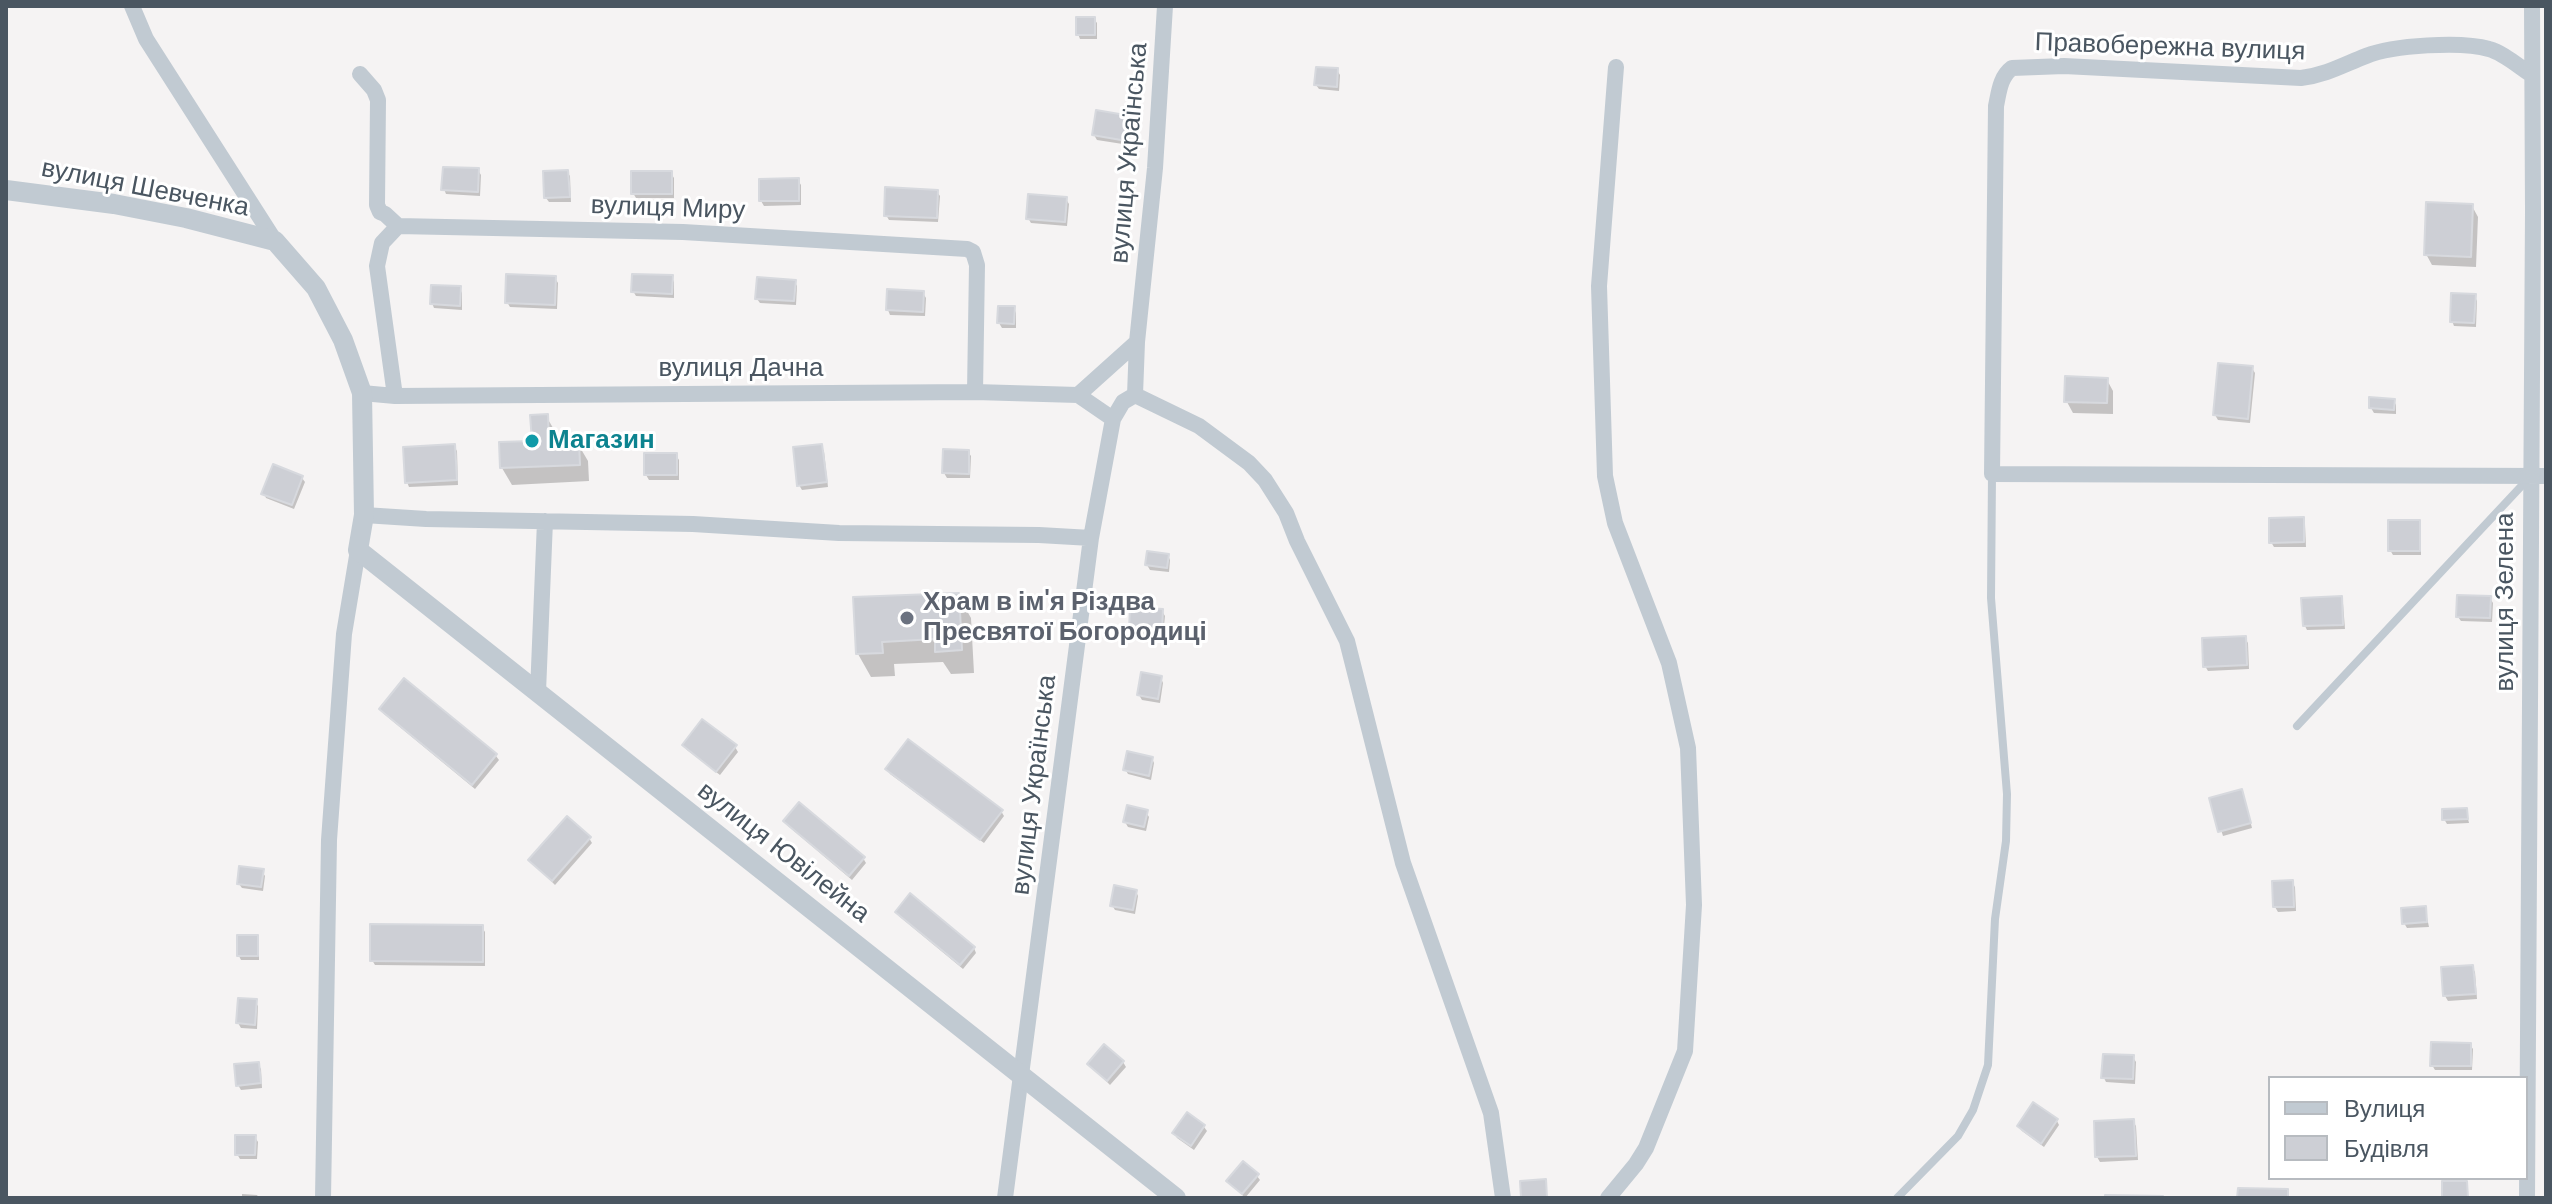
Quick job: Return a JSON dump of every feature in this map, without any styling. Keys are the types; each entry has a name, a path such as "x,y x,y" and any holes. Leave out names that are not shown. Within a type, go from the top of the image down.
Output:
{"street":[{"path":"132,6 146,39 275,241"},
{"name":"вулиця Українська","path":"1135,395 1137,342 1155,168 1165,6"},
{"name":"вулиця Зелена","path":"2528,1132 2540,211 2532,75 2532,6"},
{"name":"Правобережна вулиця","path":"1992,474 1996,106 2000,85 2012,68 2064,66 2301,78 2319,76 2368,55 2449,45 2491,49 2532,75"},
{"path":"1608,1198 1646,1148 1685,1051 1694,905 1688,748 1669,663 1615,523 1605,476 1599,286 1616,67"},
{"path":"360,74 374,90 378,100 377,205 380,212 398,226 382,243 377,266 395,396"},
{"name":"вулиця Шевченка","path":"6,190 114,204 186,218 275,241 316,288 343,340 362,393 364,515 358,550"},
{"name":"вулиця Миру","path":"398,226 683,232 967,249 973,252 977,265 975,392"},
{"path":"1137,342 1078,395 1113,419 1123,402 1135,395 1199,426 1249,463 1265,480 1286,513 1347,641 1403,863 1491,1113 1503,1198"},
{"name":"вулиця Дачна","path":"362,393 395,396 975,392 1078,395"},
{"name":"вулиця Українська","path":"1005,1198 1091,538 1113,419"},
{"path":"1992,474 2538,476"},
{"path":"364,515 693,524 839,533 1091,538"},
{"path":"538,692 545,521"},
{"path":"323,1198 329,840 344,634 358,550"},
{"name":"вулиця Ювілейна","path":"358,550 1176,1198"}],"lane":[{"path":"1897,1198 1958,1136 1973,1110 1988,1065 1994,932 2006,841 2007,794 1991,598 1992,474"},
{"path":"2297,726 2538,476"}],"building":[{"path":"1076,17 1095,17 1095,35 1076,35"},
{"path":"1316,67 1338,68 1337,87 1314,85"},
{"path":"1096,110 1131,116 1127,141 1092,135"},
{"path":"443,167 479,168 478,192 441,190"},
{"path":"568,170 570,197 544,198 543,171"},
{"path":"631,171 672,171 672,194 631,194"},
{"path":"799,178 799,201 759,201 759,179"},
{"path":"885,187 938,190 937,218 884,216"},
{"path":"1028,194 1067,197 1065,222 1026,219"},
{"path":"2426,202 2473,204 2471,257 2424,255"},
{"path":"506,274 556,276 555,305 505,303"},
{"path":"632,274 673,275 672,294 631,292"},
{"path":"757,277 796,280 794,301 755,299"},
{"path":"431,285 461,286 460,306 430,304"},
{"path":"887,289 924,291 923,312 886,310"},
{"path":"2451,293 2476,294 2474,323 2450,322"},
{"path":"998,306 1015,306 1014,324 997,323"},
{"path":"2218,363 2253,366 2248,419 2213,415"},
{"path":"2065,376 2108,378 2107,403 2064,402"},
{"path":"2369,397 2395,399 2394,410 2369,408"},
{"name":"Магазин","path":"548,414 549,443 579,442 580,465 500,468 499,442 532,441 530,415"},
{"path":"455,444 457,480 405,483 403,447"},
{"path":"822,444 827,482 797,486 793,447"},
{"path":"943,449 969,450 969,474 942,473"},
{"path":"644,453 677,453 677,475 644,475"},
{"path":"273,464 303,476 292,505 261,494"},
{"path":"2304,517 2304,542 2269,543 2269,518"},
{"path":"2388,520 2420,520 2420,551 2388,551"},
{"path":"1147,551 1169,554 1167,568 1145,565"},
{"name":"Храм в ім'я Різдва Пресвятої Богородиці","path":"959,593 962,650 935,652 935,639 882,642 883,653 856,654 853,597"},
{"path":"2457,595 2491,596 2490,618 2456,617"},
{"path":"2342,596 2343,625 2303,626 2301,598"},
{"path":"1130,607 1163,609 1162,632 1129,630"},
{"path":"2246,636 2247,665 2203,667 2202,638"},
{"path":"1141,672 1162,676 1158,699 1137,695"},
{"path":"404,678 497,754 472,785 379,709"},
{"path":"702,719 737,745 716,772 682,745"},
{"path":"908,739 1003,810 980,840 885,769"},
{"path":"1127,751 1153,757 1149,776 1123,770"},
{"path":"2242,789 2251,823 2218,832 2209,798"},
{"path":"799,802 865,857 849,876 783,821"},
{"path":"1127,805 1148,810 1144,827 1123,822"},
{"path":"2467,808 2468,819 2442,820 2442,809"},
{"path":"567,816 591,837 552,881 528,860"},
{"path":"239,866 264,869 261,887 237,884"},
{"path":"2293,880 2294,907 2273,907 2272,881"},
{"path":"1114,885 1137,890 1133,910 1110,906"},
{"path":"910,893 975,947 960,965 895,912"},
{"path":"2426,906 2427,922 2402,924 2401,908"},
{"path":"370,924 483,925 483,962 370,961"},
{"path":"237,935 258,935 258,956 237,956"},
{"path":"2473,965 2476,994 2443,996 2441,967"},
{"path":"238,998 257,999 255,1025 236,1023"},
{"path":"2431,1042 2471,1043 2471,1066 2430,1066"},
{"path":"1104,1044 1124,1061 1107,1081 1087,1064"},
{"path":"2103,1054 2134,1055 2133,1079 2101,1078"},
{"path":"259,1062 261,1083 236,1086 234,1064"},
{"path":"2033,1102 2058,1119 2041,1144 2017,1126"},
{"path":"1187,1112 1205,1125 1191,1146 1172,1133"},
{"path":"2134,1119 2136,1156 2095,1157 2094,1121"},
{"path":"235,1135 256,1135 255,1155 235,1155"},
{"path":"1243,1161 1259,1174 1242,1194 1226,1181"},
{"path":"1546,1179 1547,1198 1521,1198 1520,1181"},
{"path":"2442,1181 2467,1181 2468,1198 2442,1198"},
{"path":"2238,1188 2288,1189 2288,1198 2237,1198"},
{"path":"2105,1195 2163,1196 2163,1198 2105,1198"}],"place":[{"name":"Магазин","path":"532,441"},
{"name":"Храм в ім'я Різдва Пресвятої Богородиці","path":"907,618"}]}
